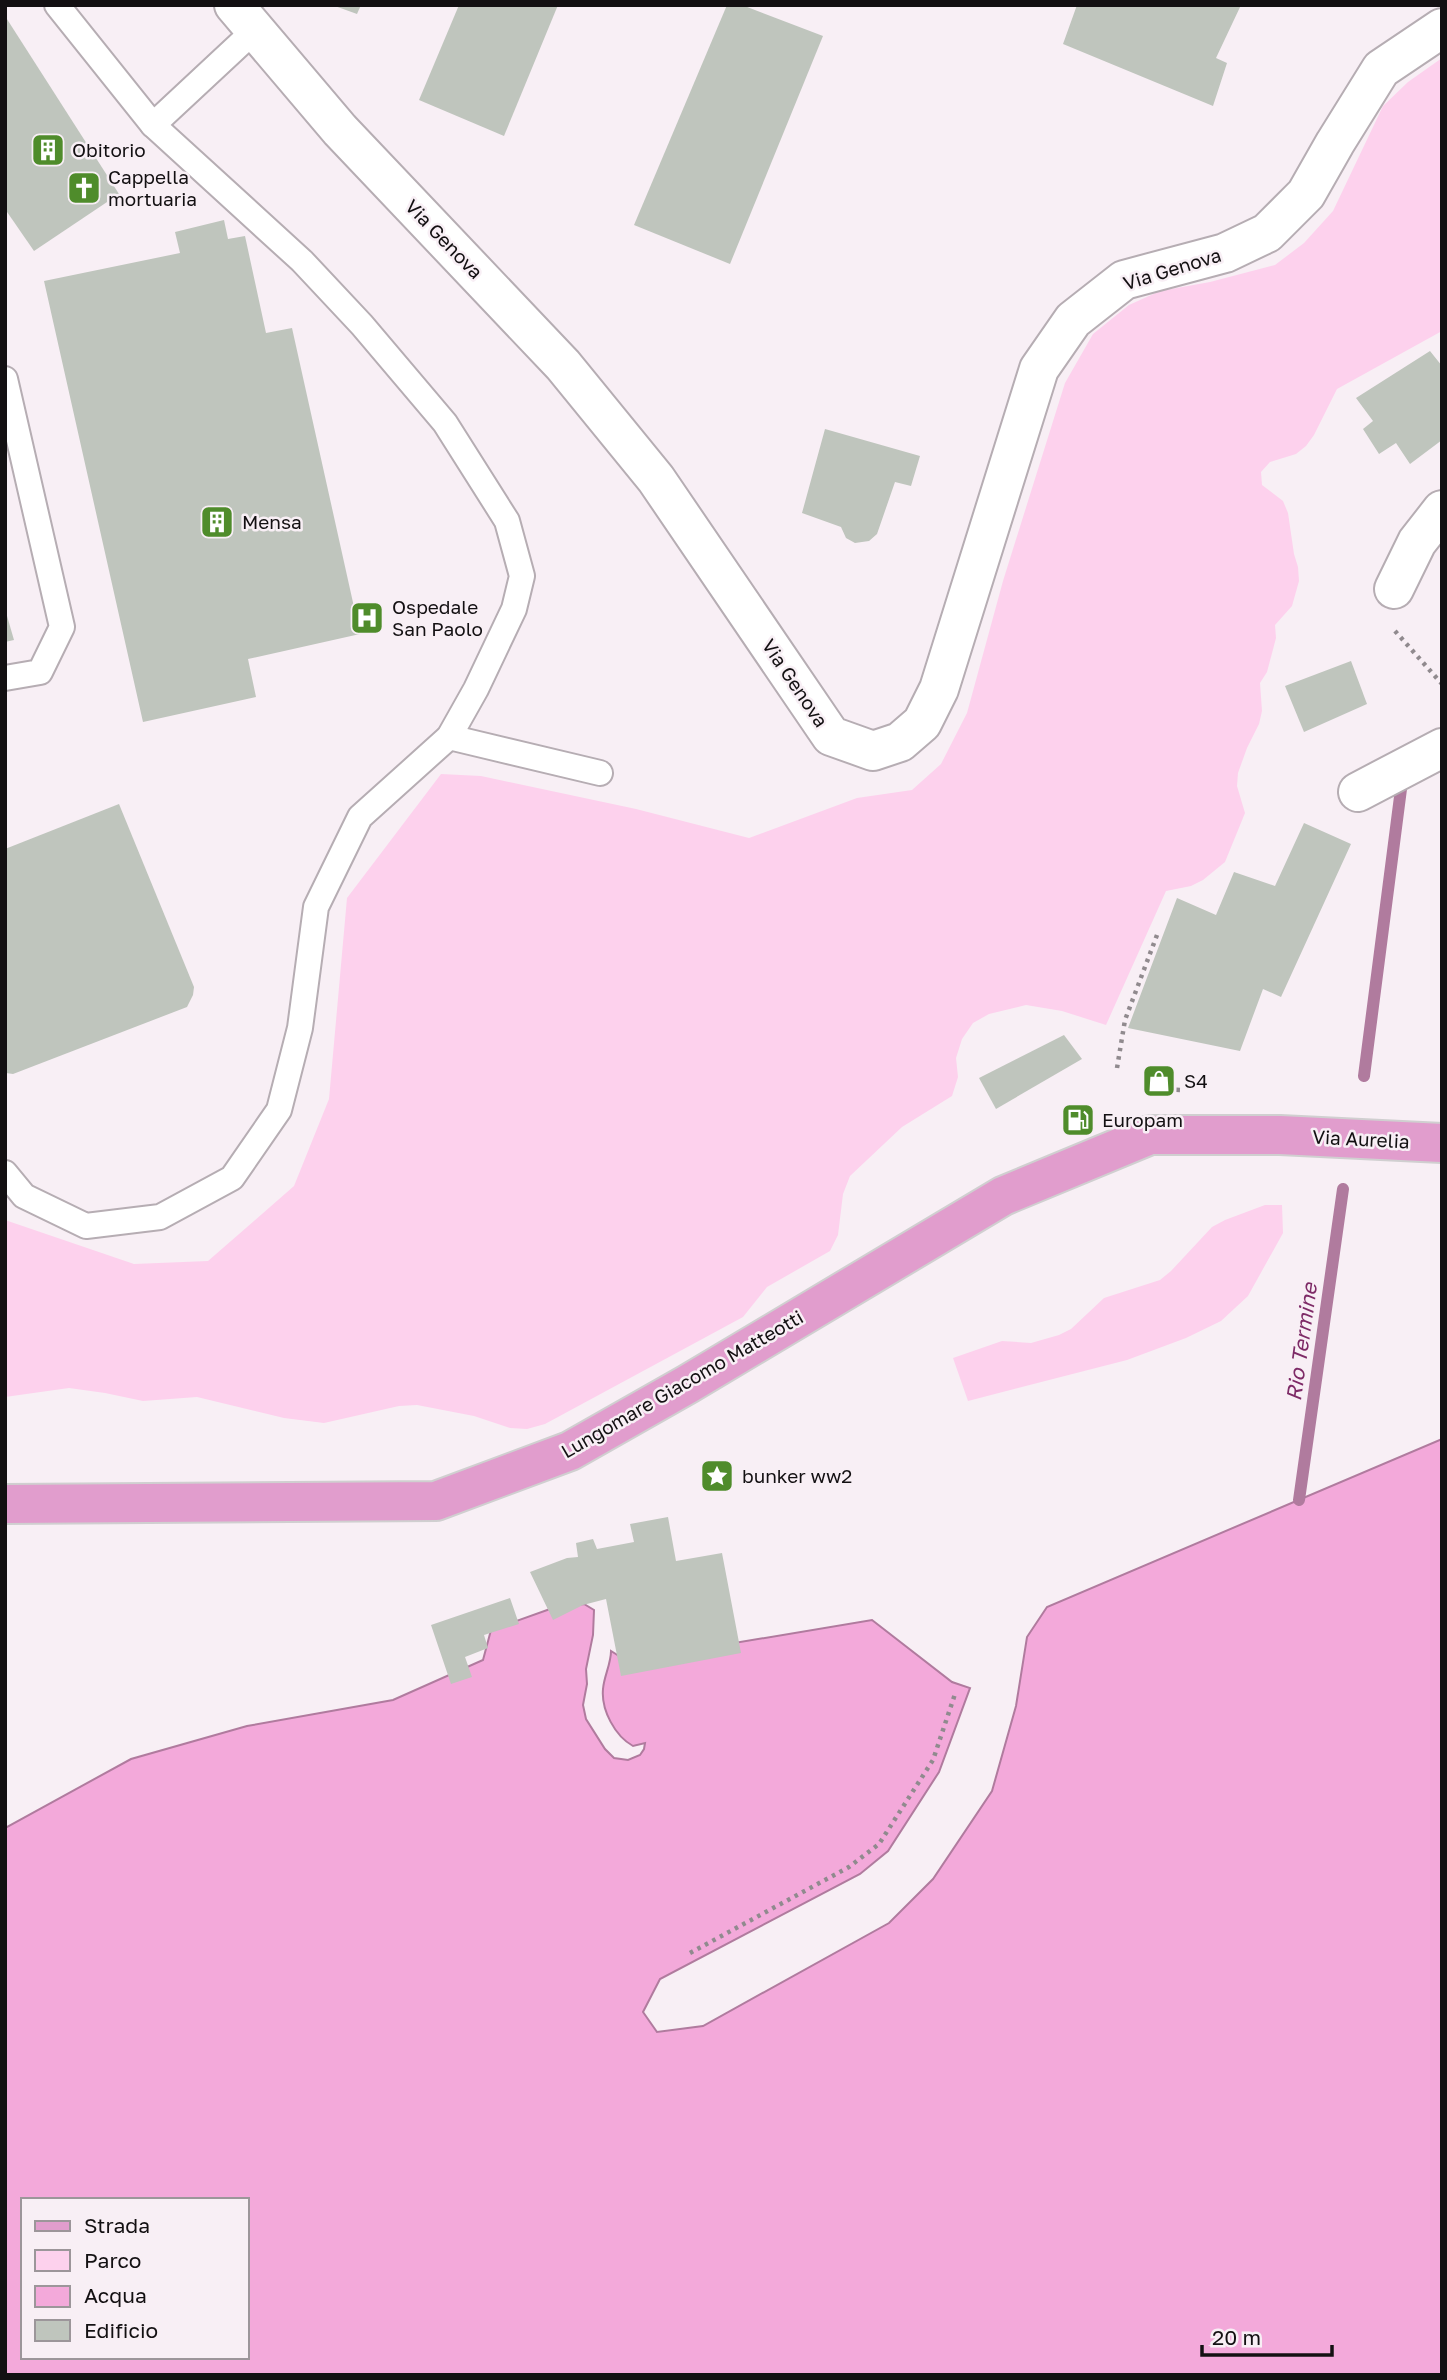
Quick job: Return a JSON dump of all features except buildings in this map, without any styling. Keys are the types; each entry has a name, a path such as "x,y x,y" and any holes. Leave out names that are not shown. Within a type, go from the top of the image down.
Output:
{"main road":[{"name":"Lungomare Giacomo Matteotti","path":"5,1504 436,1501 570,1451 688,1384 1003,1196 1150,1135 1280,1135"},
{"name":"Via Aurelia","path":"1280,1135 1442,1143"}],"street":[{"name":"Via Genova","path":"245,17 340,130 563,365 656,479 831,736 873,751 900,742 922,723 939,689 1039,369 1073,320 1124,280 1225,253 1267,233 1306,194 1381,69 1442,27"},
{"path":"1394,589 1417,541 1442,510"},
{"path":"1358,792 1442,747"}],"lane":[{"path":"5,1173 24,1196 86,1226 160,1217 232,1178 279,1110 300,1028 316,907 360,817 449,737 514,609 522,576 507,521 445,423 362,325 302,261 153,125 57,5"},
{"path":"153,125 245,17"},
{"path":"5,379 62,627 40,672 5,678"},
{"path":"449,737 600,773"}],"path":[{"path":"1394,589 1392,627 1442,684"},
{"path":"1117,1068 1125,1020 1157,935"},
{"path":"690,1953 849,1867 879,1844 933,1760 955,1694"}],"green space":[{"path":"1442,58 1442,331 1337,389 1306,446 1296,454 1270,462 1261,472 1262,485 1283,501 1288,513 1299,581 1292,606 1275,625 1276,638 1267,672 1260,683 1262,711 1259,724 1238,773 1237,786 1245,813 1225,862 1191,886 1166,891 1106,1025 1062,1011 1026,1005 989,1014 973,1023 962,1039 956,1058 958,1077 952,1096 902,1127 850,1176 843,1194 838,1235 830,1251 767,1287 743,1317 545,1424 527,1429 510,1428 474,1416 417,1405 399,1406 324,1423 284,1418 197,1397 143,1401 69,1388 5,1397 5,1220 134,1264 208,1261 294,1186 329,1099 347,898 441,774 481,776 636,809 749,838 857,798 912,790 941,764 967,713 1003,581 1065,383 1093,334 1129,305 1160,291 1210,282 1275,265 1304,243 1333,211 1383,106 1408,82"},
{"path":"1265,1205 1282,1205 1283,1233 1248,1296 1221,1321 1186,1338 1127,1360 968,1401 953,1358 1002,1341 1031,1343 1059,1335 1071,1329 1104,1298 1160,1280 1212,1227"}],"water":[{"path":"1442,1439 1442,2375 5,2375 5,1828 131,1759 247,1726 393,1700 483,1660 491,1630 550,1609 584,1604 594,1610 583,1705 586,1719 614,1758 628,1760 640,1755 645,1743 633,1746 626,1742 607,1714 603,1689 611,1651 627,1661 872,1620 952,1682 970,1688 939,1772 888,1851 860,1874 660,1979 643,2012 657,2032 703,2026 889,1923 933,1879 992,1791 1016,1706 1027,1637 1047,1607"}],"waterway":[{"name":"Rio Termine","path":"1364,1076 1401,789"},
{"name":"Rio Termine","path":"1299,1500 1343,1189"}],"place":[{"name":"Obitorio","path":"48,150"},
{"name":"Cappella mortuaria","path":"84,188"},
{"name":"Mensa","path":"217,522"},
{"name":"Ospedale San Paolo","path":"367,618"},
{"name":"S4","path":"1159,1081"},
{"name":"Europam","path":"1078,1120"},
{"name":"bunker ww2","path":"717,1476"}]}
